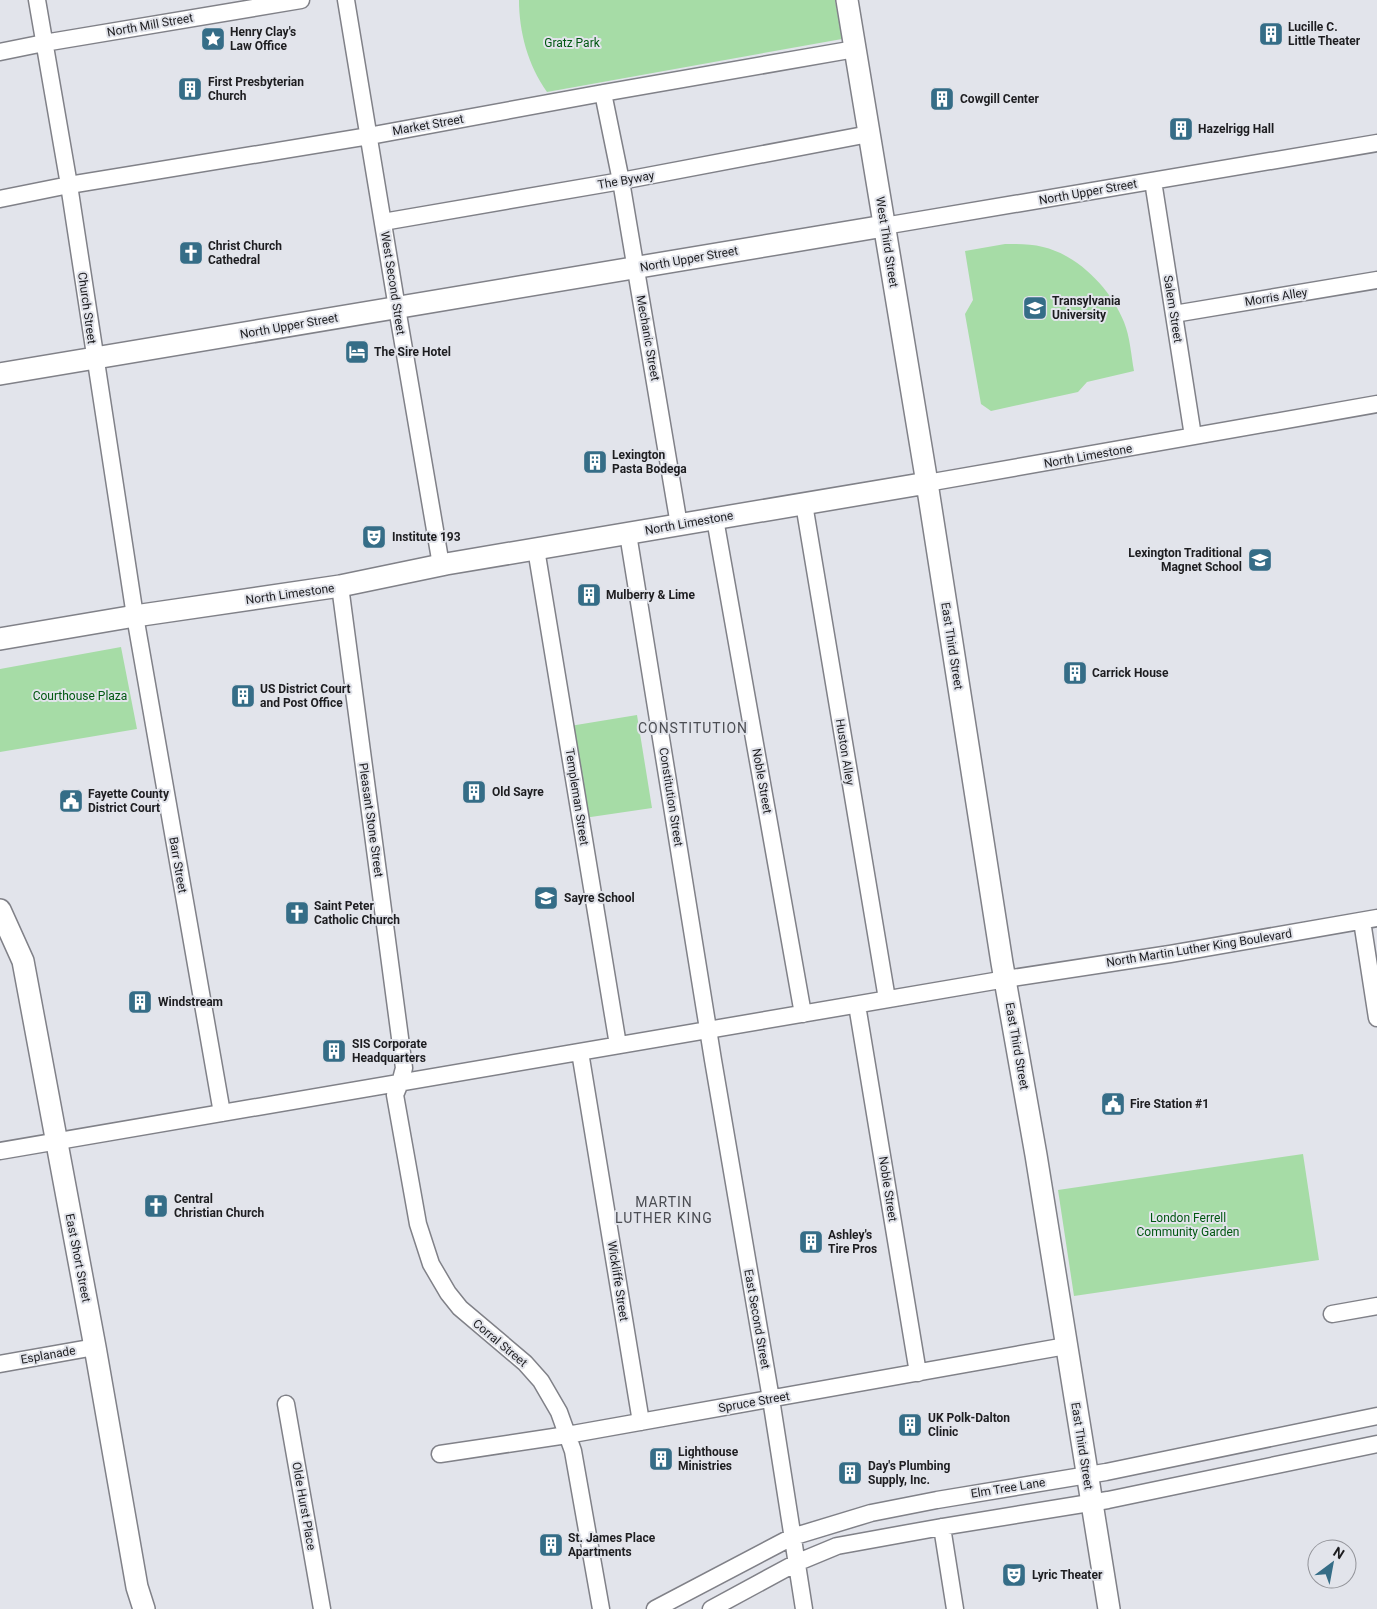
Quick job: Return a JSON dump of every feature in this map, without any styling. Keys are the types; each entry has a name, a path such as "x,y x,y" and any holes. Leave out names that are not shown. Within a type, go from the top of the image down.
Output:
{"main road":[{"name":"West Third Street","path":"847,0 927,483"},
{"name":"North Upper Street","path":"0,374 884,226"},
{"name":"North Limestone","path":"0,639 135,616 340,586 442,565 927,483"},
{"name":"East Third Street","path":"927,483 999,944 1013,978 1066,1346 1109,1609"},
{"name":"East Short Street","path":"0,910 23,961 95,1347 136,1587 144,1609"}],"street":[{"name":"Church Street","path":"37,0 69,185 135,616"},
{"name":"North Mill Street","path":"0,52 301,0"},
{"name":"West Second Street","path":"346,0 442,565"},
{"name":"Market Street","path":"0,199 69,185 369,136 855,49"},
{"name":"Mechanic Street","path":"603,93 621,181 679,525"},
{"name":"The Byway","path":"383,222 621,181 869,134"},
{"name":"North Upper Street","path":"884,226 1377,143"},
{"name":"Salem Street","path":"1153,181 1193,436"},
{"name":"Morris Alley","path":"1174,314 1377,280"},
{"name":"North Limestone","path":"927,483 1377,404"},
{"name":"Huston Alley","path":"804,504 887,1000"},
{"name":"Noble Street","path":"715,519 803,1014"},
{"name":"Constitution Street","path":"628,534 708,1030"},
{"name":"Templeman Street","path":"536,549 618,1045"},
{"name":"Pleasant Stone Street","path":"340,586 403,1058 404,1068 400,1083"},
{"name":"Barr Street","path":"135,616 222,1113"},
{"name":"North Martin Luther King Boulevard","path":"0,1151 1369,919"},
{"path":"1369,919 1377,1018"},
{"name":"Noble Street","path":"856,1005 918,1372"},
{"name":"East Second Street","path":"708,1030 771,1399 804,1609"},
{"name":"Wickliffe Street","path":"580,1052 641,1422"},
{"name":"Corral Street","path":"400,1083 395,1095 418,1224 431,1264 448,1293 460,1308 525,1363 540,1381 559,1412 573,1451 601,1609"},
{"path":"1332,1314 1377,1306"},
{"name":"Spruce Street","path":"440,1454 568,1435 1066,1346"},
{"name":"Esplanade","path":"0,1364 95,1347"},
{"name":"Olde Hurst Place","path":"286,1404 322,1609"},
{"name":"Elm Tree Lane","path":"655,1609 792,1537 872,1513 1087,1474 1377,1416"},
{"path":"1278,1436 1284,1464"},
{"path":"711,1609 796,1563 837,1546 1108,1500 1377,1444"},
{"path":"942,1527 955,1609"}],"green space":[{"name":"Gratz Park","path":"519,0 835,0 842,39 547,92 540,82 526,48 519,12"},
{"path":"1005,244 1034,245 1056,251 1069,257 1092,275 1111,297 1124,322 1134,371 1087,382 1078,392 991,411 981,404 965,314 973,300 965,251"},
{"name":"Courthouse Plaza","path":"121,647 137,729 0,752 0,669"},
{"path":"637,715 652,808 584,818 570,726"},
{"name":"London Ferrell Community Garden","path":"1303,1154 1319,1260 1074,1296 1058,1190"}],"place":[{"name":"Lucille C. Little Theater","path":"1271,34"},
{"name":"Henry Clay's Law Office","path":"213,39"},
{"name":"First Presbyterian Church","path":"190,89"},
{"name":"Cowgill Center","path":"942,99"},
{"name":"Hazelrigg Hall","path":"1181,129"},
{"name":"Christ Church Cathedral","path":"191,253"},
{"name":"Transylvania University","path":"1035,308"},
{"name":"The Sire Hotel","path":"357,352"},
{"name":"Lexington Pasta Bodega","path":"595,462"},
{"name":"Institute 193","path":"374,537"},
{"name":"Lexington Traditional Magnet School","path":"1260,560"},
{"name":"Mulberry & Lime","path":"589,595"},
{"name":"Carrick House","path":"1075,673"},
{"name":"US District Court and Post Office","path":"243,696"},
{"name":"Old Sayre","path":"474,792"},
{"name":"Fayette County District Court","path":"71,801"},
{"name":"Sayre School","path":"546,898"},
{"name":"Saint Peter Catholic Church","path":"297,913"},
{"name":"Windstream","path":"140,1002"},
{"name":"SIS Corporate Headquarters","path":"334,1051"},
{"name":"Fire Station #1","path":"1113,1104"},
{"name":"Central Christian Church","path":"156,1206"},
{"name":"Ashley's Tire Pros","path":"811,1242"},
{"name":"UK Polk-Dalton Clinic","path":"910,1425"},
{"name":"Lighthouse Ministries","path":"661,1459"},
{"name":"Day's Plumbing Supply, Inc.","path":"850,1473"},
{"name":"St. James Place Apartments","path":"551,1545"},
{"name":"Lyric Theater","path":"1014,1575"}],"district":[{"name":"CONSTITUTION","path":"693,728"},
{"name":"MARTIN LUTHER KING","path":"664,1210"}]}
